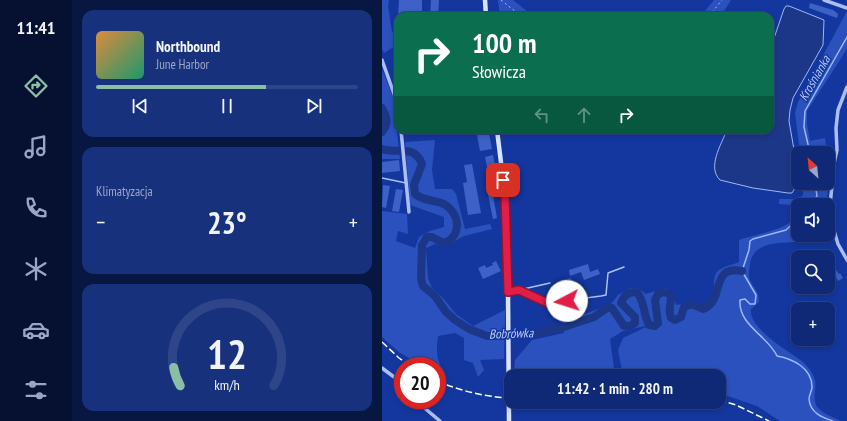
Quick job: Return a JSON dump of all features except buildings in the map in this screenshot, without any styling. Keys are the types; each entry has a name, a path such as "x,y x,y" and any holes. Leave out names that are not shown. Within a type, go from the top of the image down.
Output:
{"street":[{"path":"485,0 486,12"},
{"path":"824,0 847,8"},
{"path":"382,60 394,94"},
{"path":"847,87 838,110 836,128 837,150 832,172 829,214 838,244 847,260"},
{"path":"401,134 409,212"},
{"path":"497,134 505,195 508,292 508,421"},
{"path":"382,368 394,377"},
{"path":"426,409 440,421"}],"lane":[{"path":"382,178 406,183"},
{"path":"519,290 548,303 606,295 608,274 624,268"},
{"path":"508,292 550,283"}],"path":[{"path":"501,0 516,12"},
{"path":"712,12 722,0"}],"shaded area":[{"path":"382,0 389,0 388,6 392,32 394,32 394,47 384,53 382,49"},
{"path":"498,0 513,0 528,12 500,12"},
{"path":"714,0 731,0 724,12 704,12"},
{"path":"786,6 824,20 823,45 793,98 790,110 789,121 793,146 791,146 791,190 794,190 792,193 753,188 720,180 716,175 715,169 716,156 725,134 774,134 774,38"},
{"path":"847,11 847,49 807,111 807,124 810,141 825,138 826,146 799,146 795,113 798,102"},
{"path":"382,69 393,97 394,134 397,134 400,159 382,159"},
{"path":"435,140 432,170 435,189 452,189 456,194 465,229 490,224 492,229 464,236 443,246 435,244 426,248 428,278 432,288 442,297 456,314 473,326 505,310 504,359 480,360 484,370 478,377 473,363 464,360 464,338 455,333 438,336 438,357 407,357 382,337 382,211 407,214 408,234 398,231 396,241 415,248 419,237 430,231 444,227 444,217 410,205 405,142"},
{"path":"803,190 828,190 827,198 800,198 803,195"},
{"path":"779,199 791,199 791,205 779,204"},
{"path":"791,221 791,242 795,242 767,245 756,251 752,257 749,275 750,281 757,291 759,302 751,309 752,317 762,332 807,366 815,380 815,403 824,413 841,421 780,421 757,406 726,395 726,369 622,369 618,350 623,338 646,327 645,326 623,331 610,339 614,369 514,369 515,360 532,340 564,333 562,323 611,304 618,295 631,288 638,288 646,294 666,288 672,293 676,305 692,303 703,306 709,303 712,299 715,275 723,268 739,262 739,240 769,232"}],"waterway":[{"name":"Krośnianka","path":"808,146 804,127 805,111 847,37"},
{"name":"Bobrówka","path":"382,108 386,120 386,126 382,132"},
{"name":"Bobrówka","path":"382,149 405,151 415,154 422,164 414,185 415,194 420,197 442,203 451,210 457,220 456,231 450,240 443,243 432,237 427,237 422,245 421,279 423,286 435,296 446,312 455,320 469,329 487,336 533,334 564,327 594,317 607,308 612,308 624,326 630,326 635,323 635,317 621,303 627,294 634,292 637,292 640,296 649,325 655,326 658,323 655,300 658,294 664,292 670,294 670,314 671,318 675,320 681,317 684,307 694,305 703,309 710,305 721,278 725,273 742,271"},
{"name":"Krośnianka","path":"816,190 817,196 816,198"},
{"name":"Bobrówka","path":"791,225 786,230 750,241 749,250 742,271 756,295 755,304 750,304 745,299 740,300 741,309 748,323 767,342 777,356 789,359 805,370 811,380 812,388 809,399 812,408 821,416 833,421"}],"railway":[{"path":"382,342 398,357"},
{"path":"446,384 473,393 504,397"},
{"path":"726,402 736,405 769,421"}],"route":[{"path":"503,180 505,195 508,292 519,290 548,303 567,301"}]}
